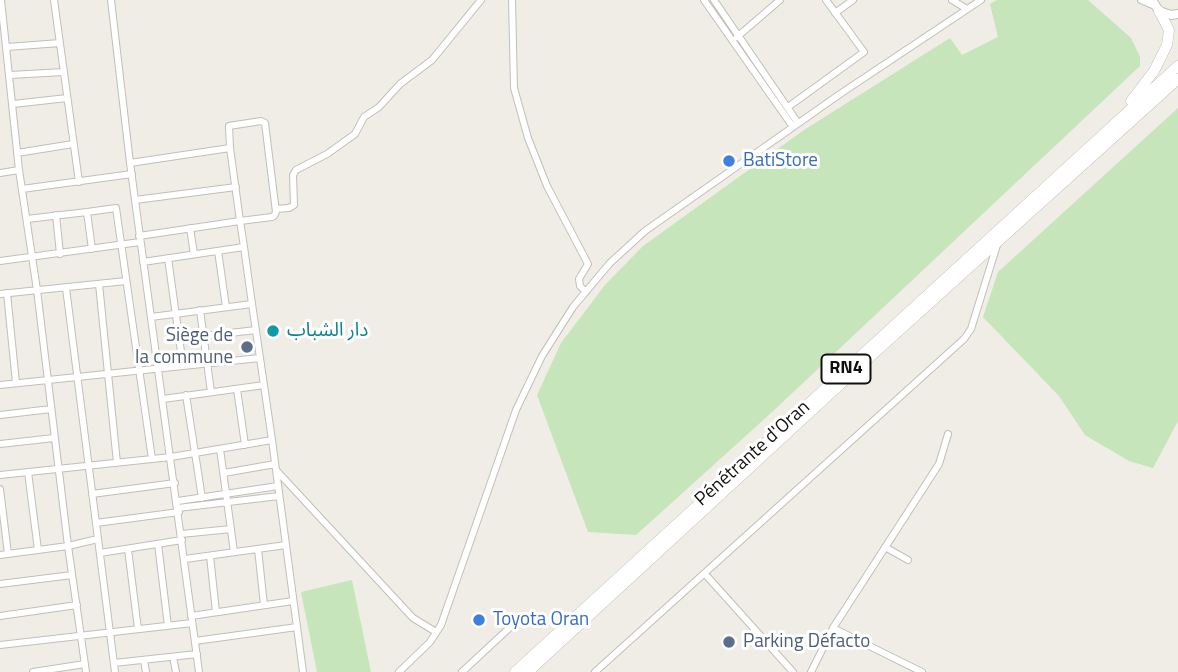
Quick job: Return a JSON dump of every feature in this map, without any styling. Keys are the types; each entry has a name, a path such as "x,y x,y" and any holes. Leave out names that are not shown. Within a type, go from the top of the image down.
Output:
{"highway":[{"path":"1110,128 1154,71 1164,53 1169,30 1155,6"},
{"name":"Pénétrante d'Oran","path":"515,672 1178,66"},
{"name":"Pénétrante d'Oran","path":"528,672 1178,81"}],"main road":[{"path":"1155,6 1171,15 1178,14"}],"street":[{"path":"1,0 19,170 33,258 54,438 86,668 33,672"},
{"path":"54,0 79,182"},
{"path":"111,0 139,239 175,483 199,672"},
{"path":"276,209 291,208 294,205 295,171 327,154 355,134 364,117 379,107 400,84 432,60 481,0"},
{"path":"512,0 514,88 528,138 547,186 588,264 579,279 580,286 586,292"},
{"path":"704,0 796,125"},
{"path":"715,0 788,107 796,125"},
{"path":"733,41 780,0"},
{"path":"788,107 864,52 826,0"},
{"path":"835,13 853,0"},
{"path":"952,0 967,9"},
{"path":"964,0 967,9"},
{"path":"399,672 430,642 441,625 516,410 542,356 573,307 610,263 645,231 981,0"},
{"path":"1141,0 1155,6"},
{"path":"7,47 60,43"},
{"path":"10,75 64,72"},
{"path":"13,104 67,98"},
{"path":"0,259 33,258 121,245 190,228 240,220 272,217 276,214 276,209 265,123 261,121 229,126 230,148 236,187 240,220 252,304 272,440 303,672"},
{"path":"18,153 74,144"},
{"path":"130,163 230,148"},
{"path":"0,173 19,170"},
{"path":"22,189 132,174"},
{"path":"135,200 236,187"},
{"path":"27,219 116,208 152,459"},
{"path":"87,212 92,249"},
{"path":"56,215 61,254"},
{"path":"190,228 194,254"},
{"path":"595,672 964,339 971,329 998,242"},
{"path":"143,262 244,247"},
{"path":"218,251 226,307"},
{"path":"168,258 183,366"},
{"path":"16,383 3,294 126,281"},
{"path":"99,284 117,463"},
{"path":"66,288 115,672"},
{"path":"151,317 252,304"},
{"path":"200,310 211,392"},
{"path":"204,336 256,330"},
{"path":"0,385 260,358"},
{"path":"163,399 264,385"},
{"path":"237,389 245,445"},
{"path":"187,395 202,498"},
{"path":"0,415 51,409"},
{"path":"811,672 832,628 939,464 948,435"},
{"path":"0,444 54,438"},
{"path":"0,475 171,457 272,440"},
{"path":"220,449 234,552"},
{"path":"275,467 413,618 436,632"},
{"path":"224,473 275,467"},
{"path":"28,472 38,550"},
{"path":"92,494 175,483"},
{"path":"96,523 278,486"},
{"path":"0,489 4,555 98,539"},
{"path":"178,507 202,498 279,496"},
{"path":"100,553 231,528"},
{"path":"158,544 168,626"},
{"path":"184,559 286,545"},
{"path":"886,547 908,559"},
{"path":"128,549 138,629"},
{"path":"258,549 264,605"},
{"path":"210,556 216,612"},
{"path":"705,574 793,672"},
{"path":"0,584 72,575"},
{"path":"0,645 168,626 216,612 293,601"},
{"path":"0,616 77,605"},
{"path":"462,672 520,618"},
{"path":"195,641 297,627"},
{"path":"832,628 922,672"},
{"path":"114,663 197,654"},
{"path":"173,657 176,672"},
{"path":"144,660 146,672"}],"green space":[{"path":"997,0 1088,0 1131,38 1140,57 1140,66 770,414 636,535 588,532 537,395 561,343 605,285 643,246 804,130 950,38 962,55 998,37 990,4"},
{"path":"1178,108 1178,421 1153,468 1129,461 1085,435 1059,396 983,317 998,272"},
{"path":"352,580 371,672 317,672 301,592"}],"place":[{"name":"BatiStore","path":"729,161"},
{"name":"دار الشباب","path":"273,331"},
{"name":"Siège de la commune","path":"247,347"},
{"name":"Toyota Oran","path":"479,620"},
{"name":"Parking Défacto","path":"729,642"}]}
